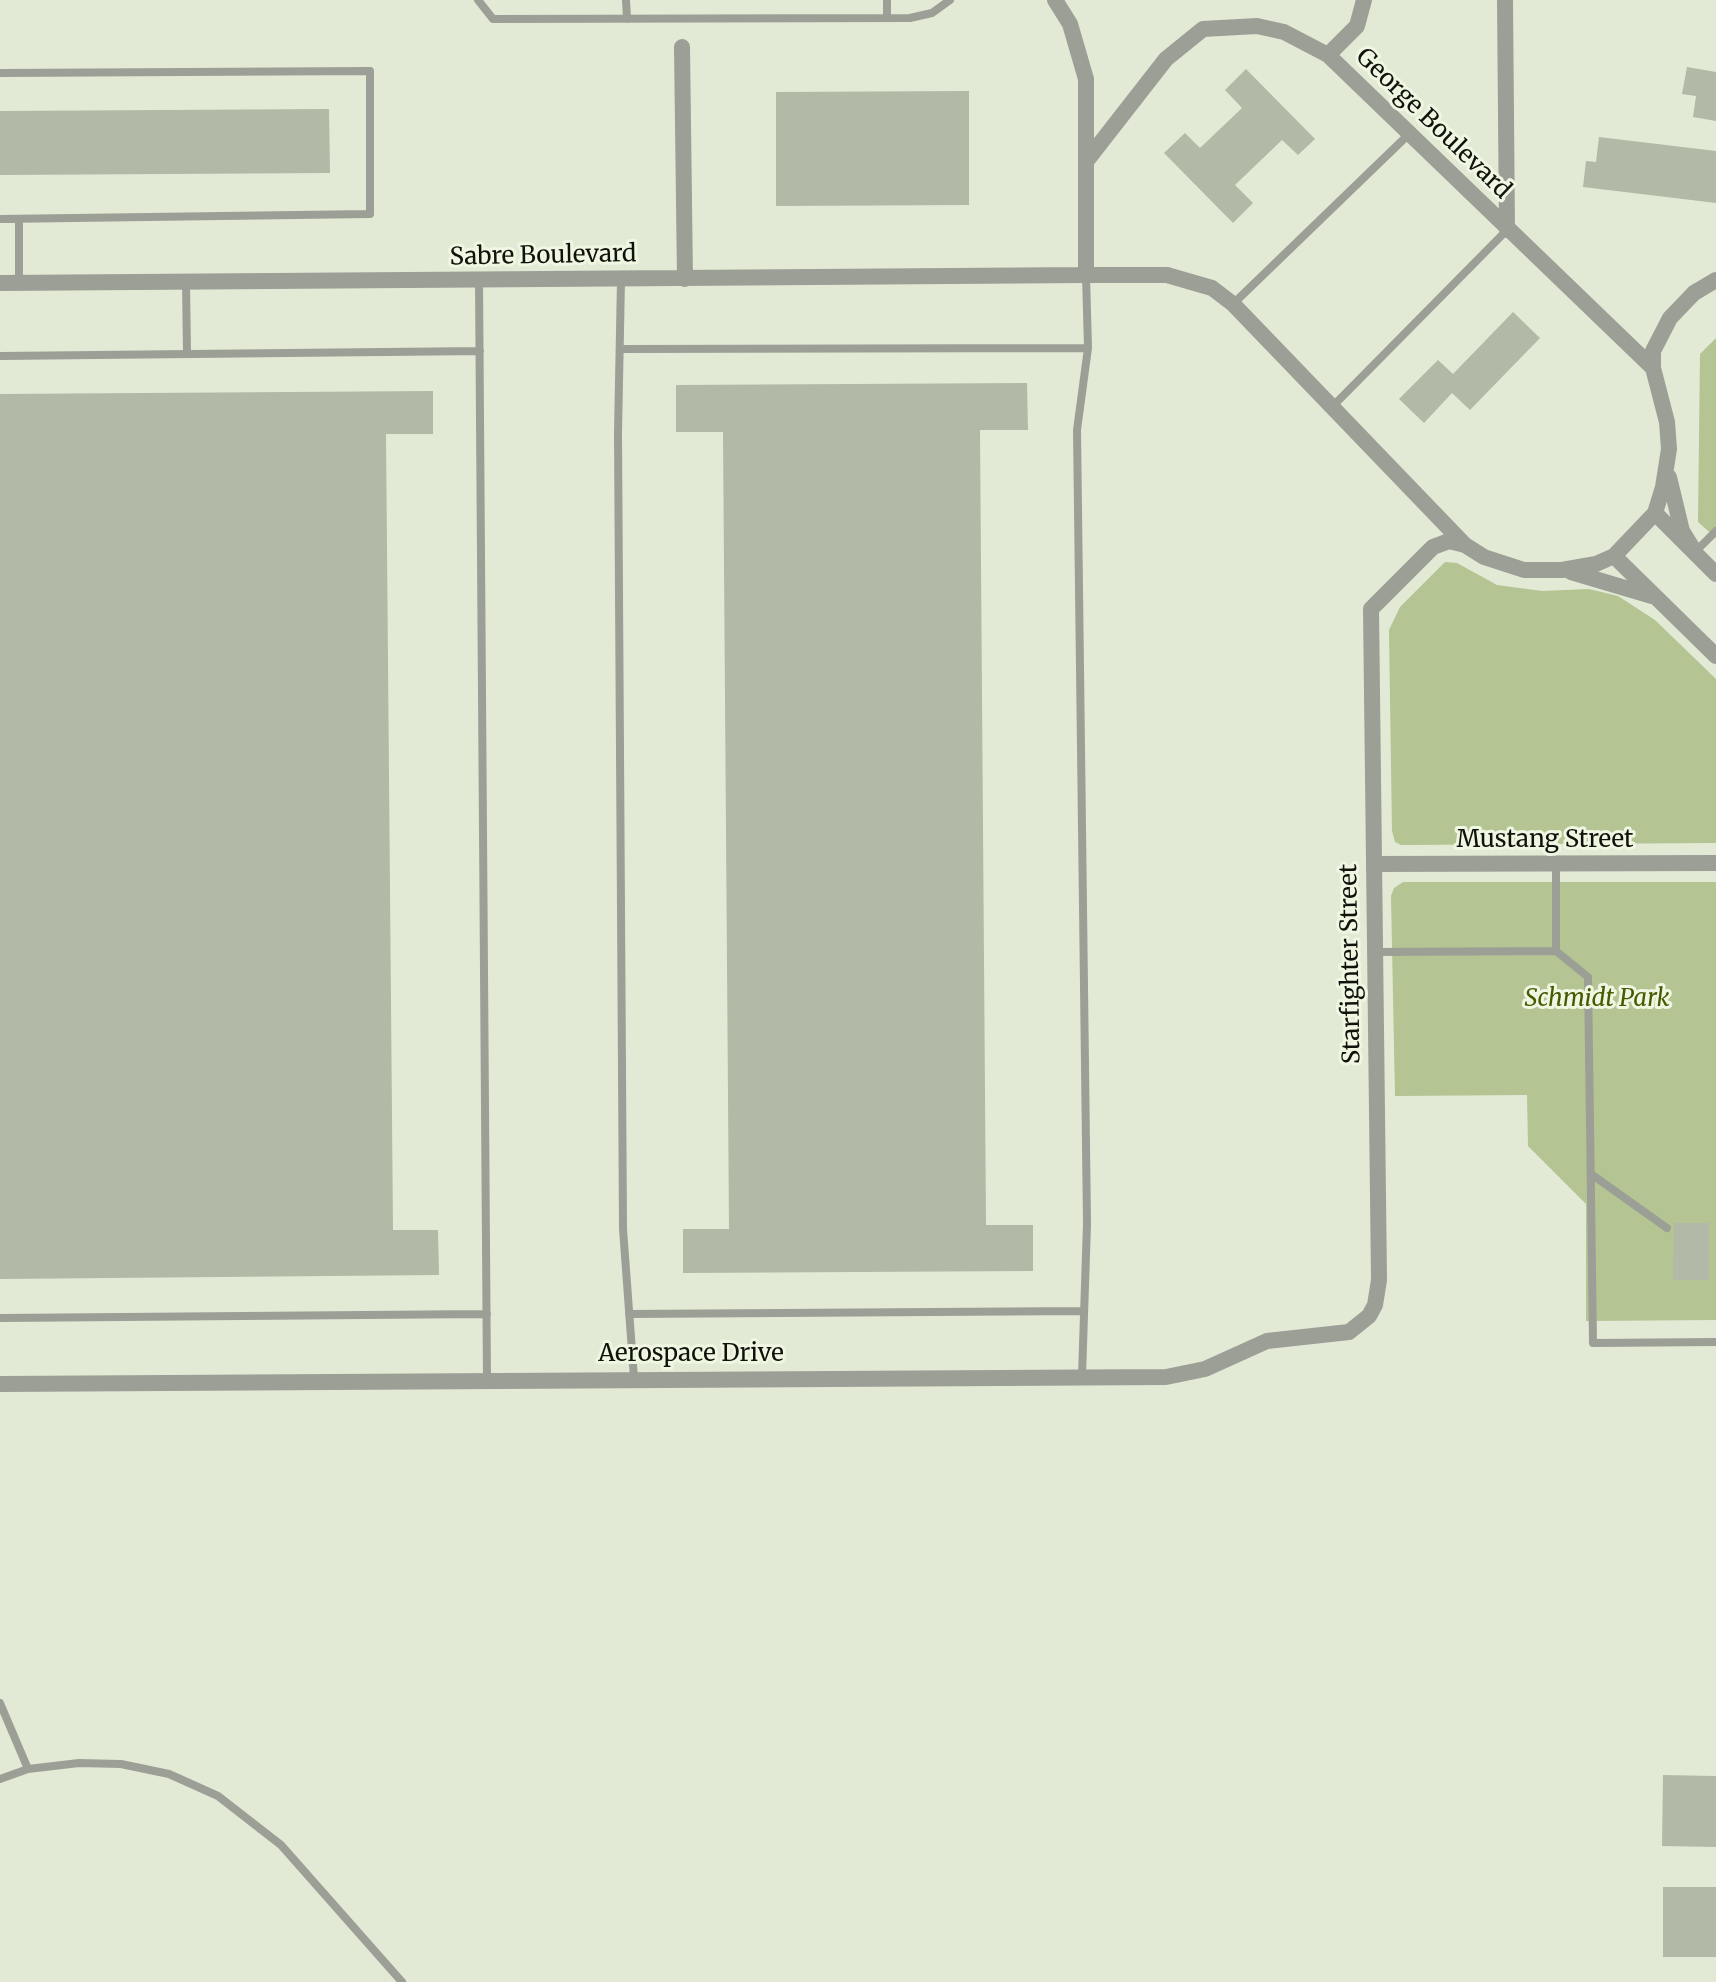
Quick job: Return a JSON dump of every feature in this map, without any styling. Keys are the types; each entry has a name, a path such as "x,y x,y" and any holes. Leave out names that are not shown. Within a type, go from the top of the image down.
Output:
{"street":[{"path":"1055,0 1070,24 1086,79 1086,275 1167,275 1212,288 1233,304 1465,545 1503,565 1524,570 1562,570 1596,564 1614,556 1655,513 1668,467"},
{"path":"1328,55 1357,26 1364,0"},
{"path":"1505,0 1507,230"},
{"name":"George Boulevard","path":"1088,159 1166,59 1203,29 1257,26 1284,32 1328,55 1653,368"},
{"path":"682,47 685,279"},
{"name":"Sabre Boulevard","path":"0,283 1086,275"},
{"path":"1695,552 1682,531 1668,467 1667,422 1653,368 1653,351 1670,318 1694,293 1716,280"},
{"path":"1655,513 1716,574"},
{"name":"Starfighter Street","path":"1369,1316 1375,1305 1379,1280 1371,609 1433,547 1449,541 1465,545"},
{"path":"1614,556 1716,656"},
{"path":"1562,570 1609,581 1656,597"},
{"name":"Mustang Street","path":"1374,864 1716,863"},
{"name":"Aerospace Drive","path":"0,1384 1189,1374 1267,1341 1349,1332 1369,1316"}],"lane":[{"path":"478,0 493,19 887,18 932,13 950,0"},
{"path":"626,0 627,19"},
{"path":"887,0 887,18"},
{"path":"0,73 370,71 370,214 0,219"},
{"path":"1233,304 1408,135"},
{"path":"19,219 19,283"},
{"path":"1333,406 1507,230"},
{"path":"1082,1376 1087,1224 1077,430 1088,348 1086,275"},
{"path":"621,280 623,1229 634,1378"},
{"path":"479,281 487,1381"},
{"path":"186,282 187,354"},
{"path":"620,349 1088,348"},
{"path":"0,356 480,351"},
{"path":"1695,552 1716,531"},
{"path":"1556,864 1556,951"},
{"path":"1374,952 1556,951 1588,977 1593,1343 1716,1342"},
{"path":"1591,1174 1667,1228"},
{"path":"629,1314 1084,1311"},
{"path":"0,1318 487,1314"},
{"path":"0,1703 28,1769"},
{"path":"0,1779 28,1769 79,1763 121,1764 169,1774 218,1796 281,1845 402,1982"}],"green space":[{"path":"1716,338 1716,538 1698,522 1700,354"},
{"path":"1445,562 1457,563 1497,585 1542,591 1589,589 1618,596 1655,620 1716,679 1716,843 1401,845 1395,842 1392,831 1389,630 1400,607"},
{"name":"Schmidt Park","path":"1403,882 1716,882 1716,1320 1586,1321 1586,1204 1528,1146 1527,1095 1395,1096 1391,896 1394,888"}],"building":[{"path":"1687,67 1716,72 1716,121 1693,117 1696,96 1682,94"},
{"path":"1246,69 1315,139 1298,155 1282,140 1235,185 1253,203 1233,223 1164,153 1185,133 1200,148 1242,108 1225,90"},
{"path":"969,91 969,205 776,206 776,92"},
{"path":"329,109 330,173 0,175 0,111"},
{"path":"1599,137 1716,151 1716,203 1583,187 1586,161 1596,162"},
{"path":"1513,312 1540,338 1470,410 1452,393 1424,423 1399,399 1438,360 1453,374"},
{"path":"1027,383 1028,430 980,430 986,1225 1033,1225 1033,1271 683,1273 683,1229 729,1229 723,432 676,432 676,385"},
{"path":"433,391 433,434 386,434 393,1230 438,1230 439,1275 0,1279 0,394"},
{"path":"1674,1223 1709,1223 1709,1280 1673,1280"},
{"path":"1663,1775 1716,1776 1716,1847 1662,1846"},
{"path":"1663,1887 1716,1887 1716,1957 1663,1957"}]}
